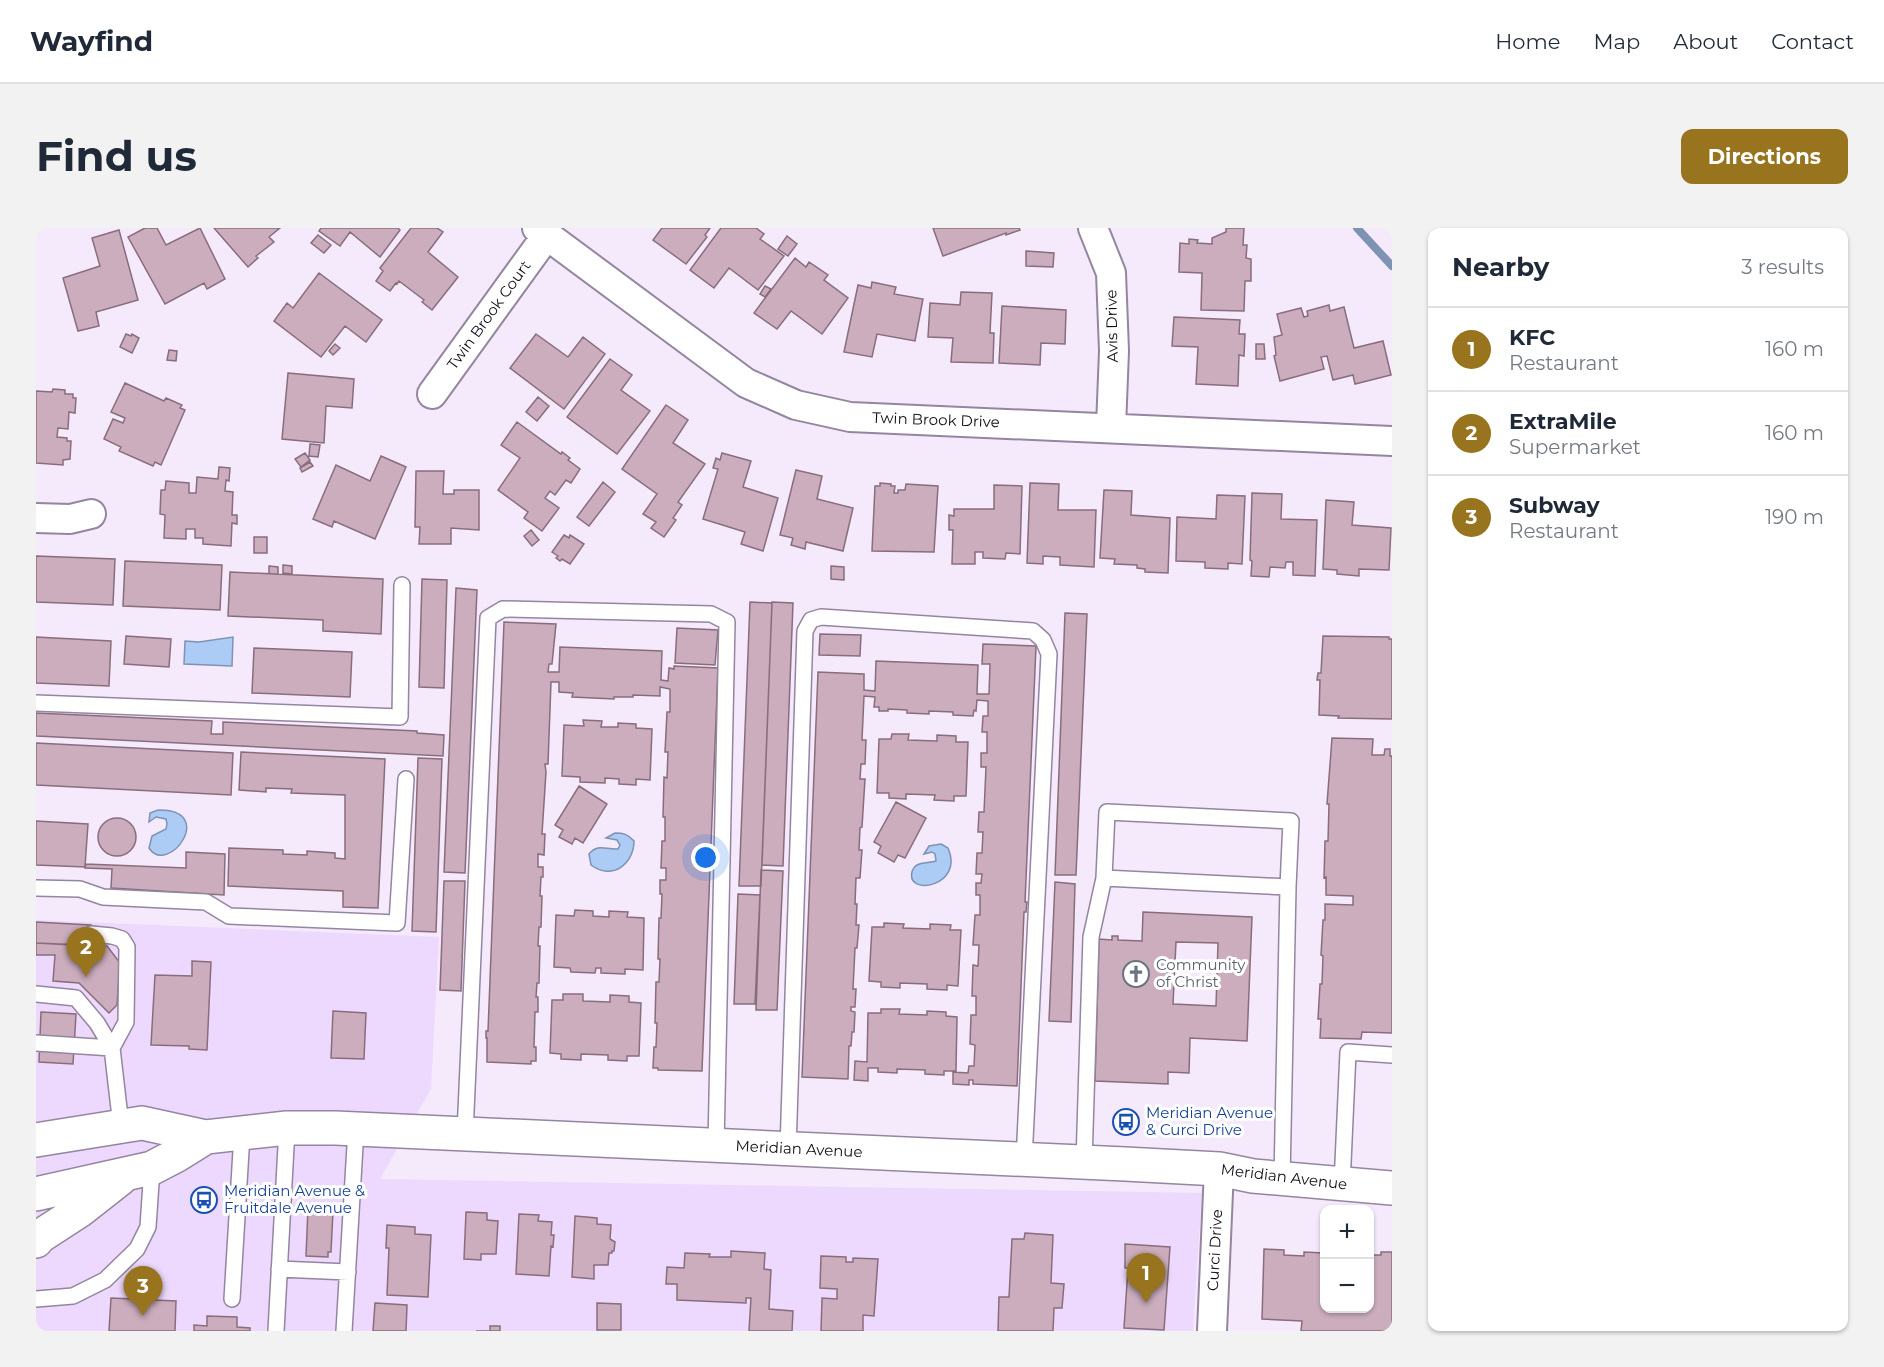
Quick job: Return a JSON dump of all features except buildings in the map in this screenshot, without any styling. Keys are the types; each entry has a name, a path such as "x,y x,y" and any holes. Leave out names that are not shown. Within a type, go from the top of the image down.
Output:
{"main road":[{"name":"Meridian Avenue","path":"36,1140 142,1123 206,1137 287,1128 356,1130 1219,1169 1253,1176 1392,1188"},
{"name":"Meridian Avenue","path":"36,1194 139,1170 177,1155 206,1137"},
{"path":"36,1241 139,1170"}],"street":[{"name":"Avis Drive","path":"1093,228 1111,273 1114,351 1111,427"},
{"name":"Twin Brook Drive","path":"542,232 746,384 796,405 850,417 1392,441"},
{"name":"Twin Brook Court","path":"432,394 542,232"},
{"path":"36,518 70,519 91,514"},
{"name":"Curci Drive","path":"1212,1331 1219,1169"}],"lane":[{"path":"36,703 400,717 402,585"},
{"path":"465,1134 488,618 503,609 711,614 727,622 716,1145"},
{"path":"788,1149 805,631 811,620 821,617 1033,631 1042,640 1049,654 1024,1160"},
{"path":"36,888 80,889 103,897 206,902 229,916 397,923 406,779"},
{"path":"1084,1162 1090,937 1104,878 1107,812 1291,821 1282,1179"},
{"path":"1104,878 1288,887"},
{"path":"91,934 122,939 127,947 126,1022 112,1048"},
{"path":"36,994 76,998 97,1023 112,1048 121,1126"},
{"path":"36,1043 112,1048"},
{"path":"1342,1185 1348,1052 1392,1055"},
{"path":"276,1331 287,1128"},
{"path":"344,1331 356,1130"},
{"path":"232,1299 242,1134"},
{"path":"36,1299 73,1296 105,1280 137,1249 148,1227 139,1170"},
{"path":"279,1269 348,1272"}],"shaded area":[{"path":"36,920 439,937 431,1089 380,1179 1202,1193 1193,1331 36,1331"}],"water":[{"path":"233,637 232,666 184,664 185,641 199,642"},
{"path":"158,810 176,813 185,820 187,829 183,840 176,848 167,854 157,855 149,848 152,836 166,829 167,824 166,819 156,817 149,822 150,813"},
{"path":"615,833 625,834 634,841 630,857 626,863 614,871 599,870 591,865 589,854 599,848 618,849 620,845 617,840 606,838"},
{"path":"941,844 948,848 951,861 949,871 934,884 917,884 913,880 913,869 919,864 936,861 935,854 932,852 924,854 929,846"}],"waterway":[{"path":"1357,228 1392,266"}],"place":[{"name":"Community of Christ","path":"1136,974"},
{"name":"ExtraMile","path":"86,977"},
{"name":"Meridian Avenue & Curci Drive","path":"1126,1122"},
{"name":"Meridian Avenue & Fruitdale Avenue","path":"204,1200"},
{"name":"KFC","path":"1146,1303"},
{"name":"Subway","path":"143,1316"}]}
